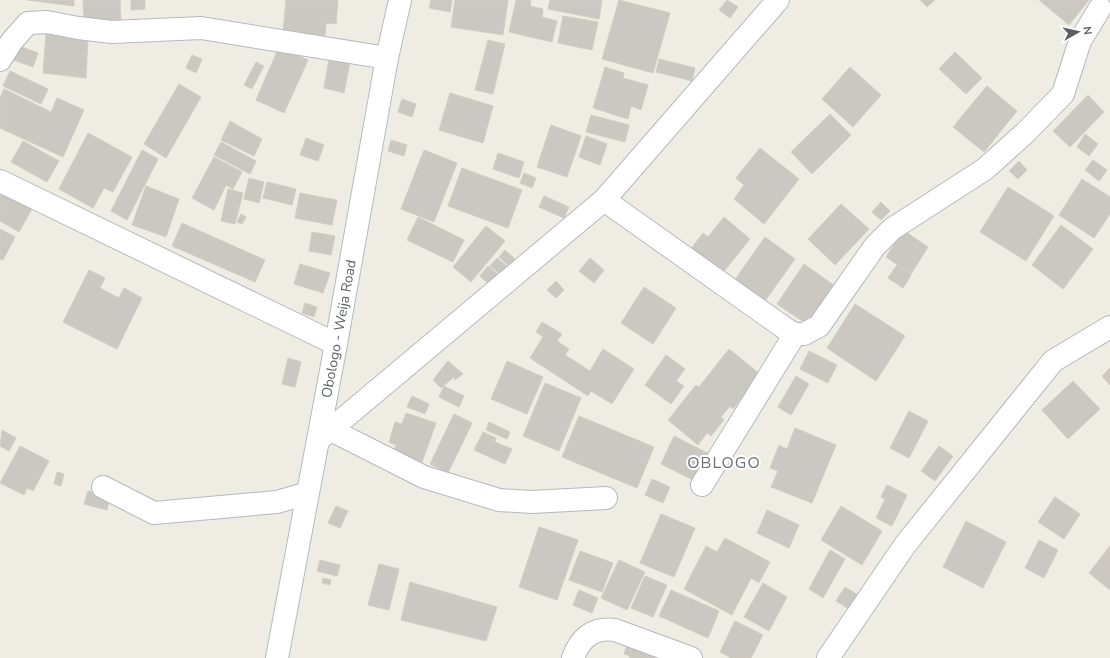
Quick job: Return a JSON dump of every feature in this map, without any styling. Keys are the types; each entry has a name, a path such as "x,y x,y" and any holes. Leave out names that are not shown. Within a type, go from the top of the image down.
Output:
{"street":[{"name":"Obologo - Weija Road","path":"276,658 308,493 325,435 336,344 387,58 400,0"},
{"path":"606,498 532,502 499,500 424,477 325,435 604,200 778,0"},
{"path":"604,200 795,334 804,334 819,326 875,246 892,229 985,169 1025,133 1063,94 1080,41 1100,8"},
{"path":"0,60 12,41 28,23 47,22 78,28 112,32 200,28 387,58"},
{"path":"0,181 336,344"},
{"path":"828,658 905,545 1053,361 1110,327"},
{"path":"702,485 795,334"},
{"path":"103,487 154,513 277,502 308,493"},
{"path":"573,658 578,646 590,634 603,628 615,630 691,658"}],"building":[{"path":"27,0 74,0 74,6"},
{"path":"83,0 120,0 121,21 84,21"},
{"path":"131,0 145,0 145,9 131,10"},
{"path":"286,0 338,0 336,24 326,23 325,36 283,32"},
{"path":"431,0 452,0 450,12 429,8"},
{"path":"455,0 508,0 503,35 451,27"},
{"path":"516,0 531,0 530,6 543,9 542,17 557,21 552,42 509,32"},
{"path":"550,0 602,0 599,19 548,9"},
{"path":"619,0 670,13 653,73 602,59"},
{"path":"727,0 738,7 730,18 719,10"},
{"path":"920,0 935,0 927,7"},
{"path":"1039,0 1089,0 1069,25"},
{"path":"563,16 598,22 592,50 558,43"},
{"path":"46,33 88,37 86,78 43,73"},
{"path":"488,40 505,44 493,94 475,90"},
{"path":"17,45 38,53 33,67 11,59"},
{"path":"279,47 308,60 284,113 256,100"},
{"path":"955,52 982,78 966,94 939,69"},
{"path":"192,55 202,59 196,73 186,68"},
{"path":"329,59 350,62 344,93 324,88"},
{"path":"659,59 695,68 692,81 656,72"},
{"path":"256,62 264,66 252,89 244,85"},
{"path":"605,67 624,73 623,78 648,85 641,110 631,106 628,119 593,108"},
{"path":"850,67 881,95 853,127 822,99"},
{"path":"10,71 48,89 41,104 3,86"},
{"path":"179,84 201,97 166,158 144,144"},
{"path":"987,86 1017,111 984,152 953,127"},
{"path":"4,89 51,112 57,98 84,110 63,157 0,128 0,98"},
{"path":"450,93 493,106 483,143 439,130"},
{"path":"1088,95 1104,112 1070,147 1053,131"},
{"path":"402,99 416,104 412,117 398,112"},
{"path":"830,114 851,135 812,174 791,152"},
{"path":"591,115 629,125 625,142 586,132"},
{"path":"230,121 262,139 254,156 221,140"},
{"path":"551,125 581,136 567,177 537,167"},
{"path":"88,133 132,157 113,192 104,188 93,208 59,189"},
{"path":"1085,134 1098,144 1089,156 1077,147"},
{"path":"586,136 607,144 600,165 579,157"},
{"path":"306,138 324,145 318,161 300,155"},
{"path":"391,140 407,145 404,156 388,151"},
{"path":"23,141 59,161 47,182 11,162"},
{"path":"221,142 256,161 250,174 214,155"},
{"path":"760,148 799,179 764,224 734,199 744,185 736,178"},
{"path":"142,150 158,159 127,220 111,211"},
{"path":"424,150 457,163 434,222 401,209"},
{"path":"498,153 524,162 519,178 493,169"},
{"path":"214,157 242,172 233,189 226,185 214,210 192,198"},
{"path":"1093,160 1107,170 1099,181 1085,170"},
{"path":"1019,161 1027,170 1018,179 1009,171"},
{"path":"462,168 522,190 508,228 448,206"},
{"path":"524,173 536,178 532,188 520,183"},
{"path":"249,178 264,182 259,203 244,199"},
{"path":"1082,179 1110,197 1110,214 1094,238 1059,215"},
{"path":"267,182 296,189 292,205 263,198"},
{"path":"146,186 179,199 166,237 132,225"},
{"path":"1008,187 1054,216 1026,261 980,232"},
{"path":"0,189 33,207 19,232 0,221"},
{"path":"228,189 243,193 235,224 221,221"},
{"path":"300,193 337,200 332,225 295,218"},
{"path":"544,196 569,207 564,218 539,207"},
{"path":"881,202 890,211 881,220 872,212"},
{"path":"841,204 869,229 835,265 808,239"},
{"path":"241,214 246,217 242,224 237,222"},
{"path":"418,217 464,240 453,262 407,240"},
{"path":"724,217 750,239 721,275 690,250 703,233 708,237"},
{"path":"182,223 265,260 255,282 172,246"},
{"path":"1061,225 1093,249 1063,289 1032,265"},
{"path":"486,226 505,241 471,282 453,267"},
{"path":"0,229 15,237 3,260 0,259"},
{"path":"903,230 928,247 911,274 886,257"},
{"path":"312,232 335,236 331,255 309,251"},
{"path":"765,237 795,259 762,305 732,284"},
{"path":"505,250 515,259 509,266 499,257"},
{"path":"497,258 508,267 501,275 490,266"},
{"path":"590,258 604,270 594,283 579,271"},
{"path":"300,264 330,273 323,293 294,284"},
{"path":"804,264 835,286 808,325 777,304"},
{"path":"897,265 911,275 903,288 888,278"},
{"path":"488,266 500,276 491,286 480,276"},
{"path":"89,270 105,278 100,288 119,298 124,288 142,298 117,349 63,322"},
{"path":"556,281 564,290 556,298 547,290"},
{"path":"644,287 676,308 653,344 621,323"},
{"path":"305,303 317,307 314,317 302,313"},
{"path":"855,304 905,336 876,381 827,348"},
{"path":"542,322 562,334 557,341 569,349 565,355 590,371 603,349 634,369 612,404 591,391 588,396 530,358 543,337 536,332"},
{"path":"729,349 760,374 733,409 730,406 721,417 724,420 711,436 707,433 698,445 668,420 696,385 699,387"},
{"path":"809,351 837,365 828,383 800,369"},
{"path":"666,355 685,369 676,381 684,386 671,404 645,385"},
{"path":"288,358 301,362 295,387 282,384"},
{"path":"448,361 463,374 455,380 454,377 441,388 433,380"},
{"path":"507,361 543,377 527,414 491,399"},
{"path":"1110,368 1110,385 1102,376"},
{"path":"796,376 809,384 791,415 778,407"},
{"path":"1073,381 1100,409 1068,439 1042,410"},
{"path":"545,383 581,398 559,451 523,436"},
{"path":"444,386 464,396 459,407 439,397"},
{"path":"412,396 429,404 425,414 407,407"},
{"path":"909,411 928,421 909,458 890,448"},
{"path":"406,413 436,423 420,468 392,458 396,445 389,442 395,422 402,424"},
{"path":"454,414 472,423 448,473 430,464"},
{"path":"579,416 654,447 637,488 562,457"},
{"path":"489,422 510,432 507,439 486,430"},
{"path":"795,428 836,445 812,503 771,487 778,471 770,468 779,445 787,449"},
{"path":"2,430 16,438 9,451 0,446"},
{"path":"483,432 496,438 495,442 512,449 505,464 474,450"},
{"path":"674,436 715,457 701,484 661,464"},
{"path":"20,446 49,461 33,491 27,488 24,495 0,483"},
{"path":"939,446 953,456 935,481 921,471"},
{"path":"57,472 64,474 61,486 54,484"},
{"path":"652,479 670,487 663,503 645,495"},
{"path":"887,485 907,495 892,526 876,518 885,499 881,497"},
{"path":"88,491 110,497 107,510 84,504"},
{"path":"1055,497 1080,514 1064,539 1038,522"},
{"path":"336,506 348,511 340,528 328,523"},
{"path":"841,506 882,531 862,565 821,540"},
{"path":"767,510 799,525 789,548 757,533"},
{"path":"661,514 695,528 674,577 640,563"},
{"path":"966,521 1006,542 983,588 943,567"},
{"path":"539,527 578,540 557,600 519,587"},
{"path":"725,538 770,562 759,583 751,578 732,615 684,589 706,546 717,552"},
{"path":"1039,540 1058,550 1044,578 1025,568"},
{"path":"1110,546 1110,590 1089,573"},
{"path":"830,550 845,559 823,598 809,589"},
{"path":"580,551 613,563 602,592 569,580"},
{"path":"320,560 340,565 337,576 317,571"},
{"path":"619,560 645,572 627,610 601,598"},
{"path":"379,564 399,569 389,610 368,605"},
{"path":"645,576 667,585 653,617 631,608"},
{"path":"323,578 331,580 330,585 322,583"},
{"path":"410,582 497,607 486,641 401,620"},
{"path":"763,583 787,597 769,631 744,617"},
{"path":"845,587 858,595 849,609 836,601"},
{"path":"579,590 598,598 592,613 573,605"},
{"path":"671,590 719,611 708,638 659,616"},
{"path":"735,621 763,635 751,658 731,658 720,652"},
{"path":"629,639 669,658 629,658 630,656 624,654"}],"district":[{"name":"OBLOGO","path":"724,463"}]}
